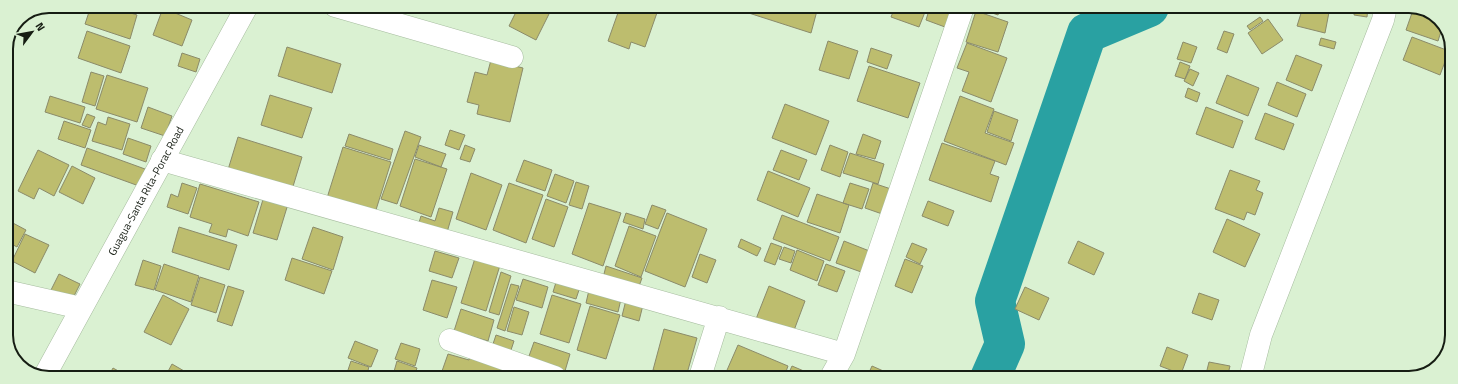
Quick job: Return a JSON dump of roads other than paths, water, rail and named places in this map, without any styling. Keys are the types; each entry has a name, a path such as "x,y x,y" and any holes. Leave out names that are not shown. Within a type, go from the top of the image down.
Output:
{"street":[{"name":"Guagua-Santa Rita-Porac Road","path":"47,371 243,13"},
{"path":"360,13 512,57"},
{"path":"835,371 844,354 961,13"},
{"path":"1252,371 1261,335 1323,178 1385,13"},
{"path":"162,160 719,317 844,354"},
{"path":"13,293 81,308"},
{"path":"702,371 719,317"},
{"path":"450,340 538,371"}],"waterway":[{"path":"993,371 1005,344 995,301 1087,33 1135,13"}]}
